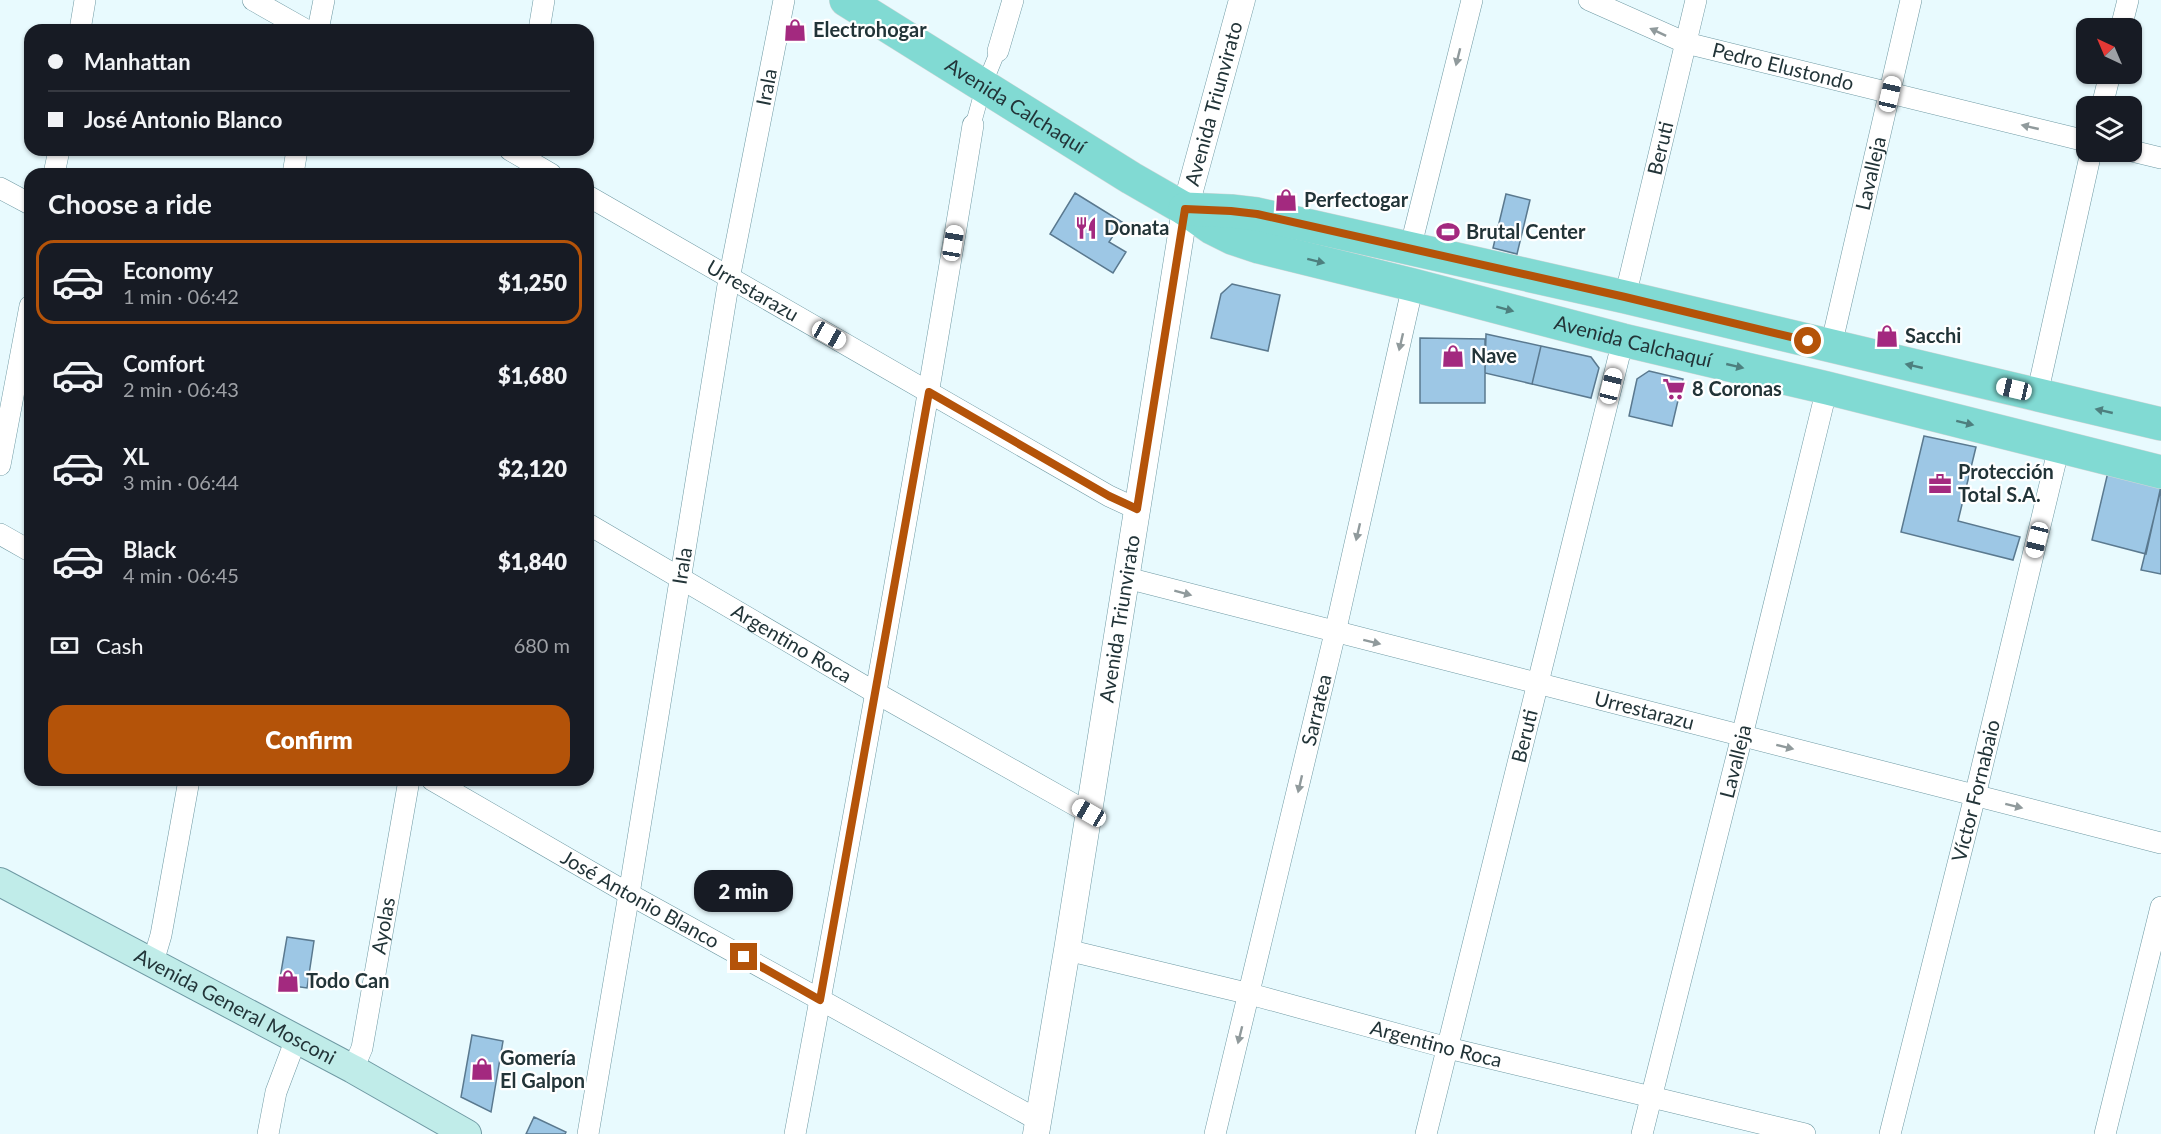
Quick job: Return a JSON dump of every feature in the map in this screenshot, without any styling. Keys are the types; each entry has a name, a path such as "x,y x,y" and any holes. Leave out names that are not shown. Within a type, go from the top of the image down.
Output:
{"main road":[{"name":"Avenida Calchaquí","path":"846,0 1131,178 1185,209 1212,228 1232,238 1259,247 1623,340 1827,388 2161,472"},
{"name":"Avenida Calchaquí","path":"1185,209 1257,214 1625,297 2161,424"},
{"name":"Avenida General Mosconi","path":"0,882 353,1069 467,1134"}],"street":[{"path":"81,24 85,0"},
{"path":"253,0 295,24"},
{"path":"319,24 324,0"},
{"path":"540,24 544,0"},
{"name":"Irala","path":"588,1134 729,279 783,0"},
{"path":"795,1134 929,392 972,125 1013,0"},
{"name":"Avenida Triunvirato","path":"1037,1127 1185,209 1242,0"},
{"path":"1410,249 1472,0"},
{"name":"Pedro Elustondo","path":"1589,0 1686,43 2076,139"},
{"name":"Beruti","path":"1625,297 1696,0"},
{"name":"Lavalleja","path":"1831,346 1911,0"},
{"path":"2124,18 2128,0"},
{"path":"2142,153 2161,158"},
{"path":"516,157 539,168"},
{"path":"2037,395 2089,162"},
{"path":"0,188 24,201"},
{"name":"Urrestarazu","path":"594,200 1109,496 1137,509"},
{"name":"Sarratea","path":"1215,1134 1335,633 1413,285"},
{"path":"0,465 24,338"},
{"name":"Beruti","path":"1426,1134 1623,340"},
{"name":"Lavalleja","path":"1642,1134 1827,388"},
{"name":"Víctor Fornabaio","path":"1890,1134 2059,447"},
{"name":"Argentino Roca","path":"594,527 876,693 1089,813"},
{"path":"0,534 24,548"},
{"name":"Urrestarazu","path":"1126,578 2161,843"},
{"path":"153,962 161,935 188,786"},
{"name":"Ayolas","path":"353,1069 362,1048 408,786"},
{"name":"José Antonio Blanco","path":"442,786 629,894 820,1000 1037,1127"},
{"path":"2106,1134 2161,907"},
{"name":"Argentino Roca","path":"1067,950 1250,994 1448,1048 1805,1134"},
{"path":"267,1134 276,1092 296,1039"}],"building":[{"name":"Donata","path":"1075,193 1122,222 1109,242 1126,252 1113,273 1050,234"},
{"path":"1506,194 1530,200 1517,254 1493,248"},
{"path":"1232,284 1280,295 1268,351 1211,338 1221,294"},
{"path":"1486,334 1541,346 1532,384 1485,373"},
{"name":"Nave","path":"1420,338 1485,339 1485,403 1420,403"},
{"path":"1541,346 1591,357 1599,368 1591,398 1532,384"},
{"path":"1649,371 1683,379 1672,426 1629,416 1637,379"},
{"name":"Protección Total S.A.","path":"1924,436 1976,447 1958,521 2020,537 2013,560 1901,532"},
{"path":"2108,472 2161,486 2146,554 2092,540"},
{"path":"2161,489 2161,574 2141,570"},
{"path":"287,937 314,941 307,988 279,984"},
{"name":"Gomería El Galpon","path":"472,1035 503,1041 491,1112 461,1097"},
{"path":"534,1117 566,1132 565,1134 526,1134"}],"place":[{"name":"Electrohogar","path":"795,30"},
{"name":"Perfectogar","path":"1286,200"},
{"name":"Donata","path":"1086,228"},
{"name":"Brutal Center","path":"1448,232"},
{"name":"Sacchi","path":"1887,336"},
{"name":"Nave","path":"1453,356"},
{"name":"8 Coronas","path":"1674,389"},
{"name":"Protección Total S.A.","path":"1940,484"},
{"name":"Todo Can","path":"288,981"},
{"name":"Gomería El Galpon","path":"482,1069"}],"route":[{"path":"744,957 820,1000 929,392 1109,496 1137,509 1185,209 1257,214 1808,341"}]}
